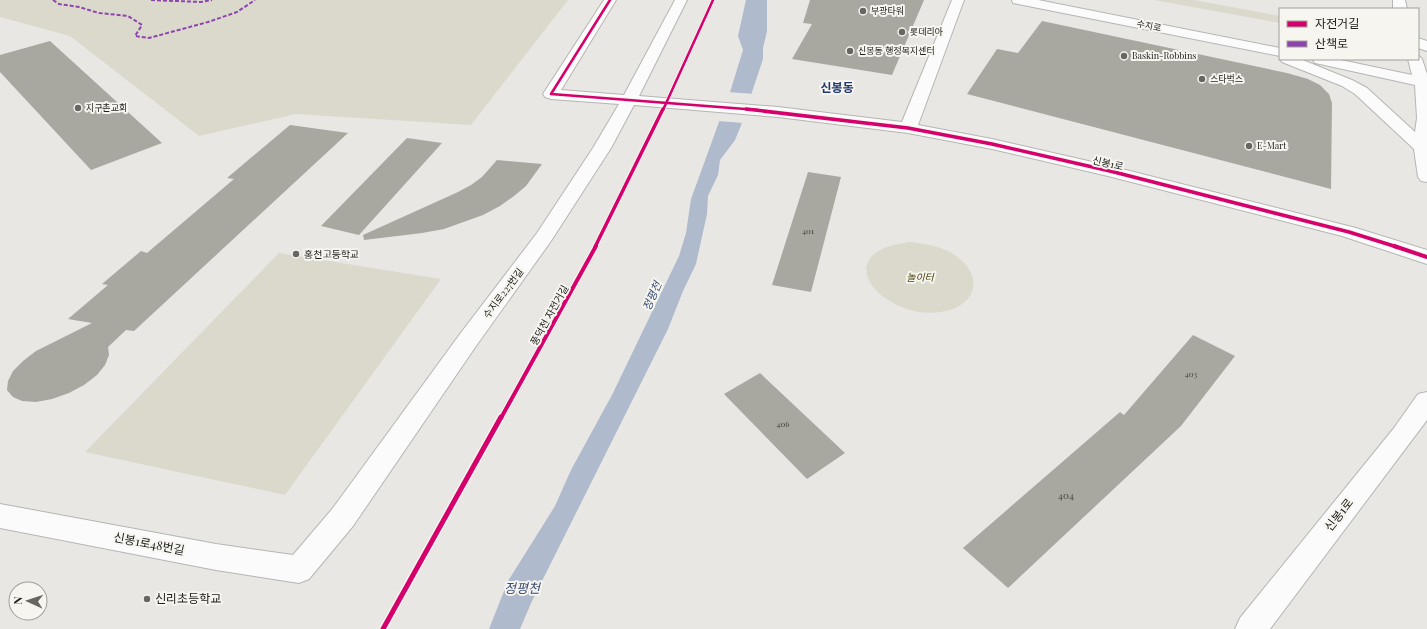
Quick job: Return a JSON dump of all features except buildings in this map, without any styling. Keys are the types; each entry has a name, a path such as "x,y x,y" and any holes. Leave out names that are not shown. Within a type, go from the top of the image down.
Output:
{"street":[{"path":"610,0 551,94 629,100"},
{"name":"수지로227번길","path":"299,569 343,517 468,340 544,237 602,148 629,100 681,0"},
{"path":"908,128 958,0"},
{"name":"수지로","path":"1018,0 1279,52"},
{"name":"수지로","path":"1083,0 1277,38"},
{"path":"1252,46 1279,56"},
{"path":"1290,60 1322,72 1356,88 1375,103 1422,148"},
{"path":"1321,60 1421,72"},
{"path":"1381,60 1421,72"},
{"path":"1421,72 1426,118 1422,148 1427,177"},
{"name":"신봉1로","path":"629,100 778,112 908,128 992,144 1170,186 1350,232 1427,257"},
{"name":"신봉1로","path":"1251,629 1403,435 1427,401"},
{"name":"신봉1로48번길","path":"0,516 216,557 299,569"}],"green space":[{"path":"0,0 568,0 471,125 296,114 199,136 70,36 0,17"},
{"path":"1154,0 1194,0 1279,16 1279,23"},
{"name":"놀이터","path":"910,242 946,250 965,263 973,280 973,288 965,302 946,311 924,312 903,308 885,298 872,286 866,272 870,259 884,248"},
{"path":"279,253 441,279 285,495 85,452"}],"water":[{"name":"정평천","path":"746,0 767,0 767,31 763,48 763,59 740,128 735,140 720,160 718,175 708,196 707,214 696,264 683,291 668,329 532,601 520,629 489,629 508,581 555,506 571,470 612,395 679,256 686,233 691,199 731,89 743,50 738,36"}],"pier":[{"path":"728,92 755,94 744,123 717,121"}],"marked path":[{"path":"53,0 59,4 79,7 99,13 128,16 142,25 135,36 149,38 208,22 237,12 255,0"},
{"path":"151,0 201,2 212,0"}],"cycle path":[{"path":"610,0 551,94 778,112 908,128 992,144 1110,171 1349,232 1427,257"},
{"name":"풍덕천 자전거길","path":"383,629 592,254 657,123 713,0"}],"place":[{"name":"부광타워","path":"863,11"},
{"name":"롯데리아","path":"902,32"},
{"name":"신봉동 행정복지센터","path":"850,51"},
{"name":"Baskin-Robbins","path":"1124,56"},
{"name":"스타벅스","path":"1202,79"},
{"name":"지구촌교회","path":"78,108"},
{"name":"E-Mart","path":"1249,146"},
{"name":"홍천고등학교","path":"296,254"},
{"name":"신리초등학교","path":"147,599"}],"district":[{"name":"신봉동","path":"837,88"}]}
